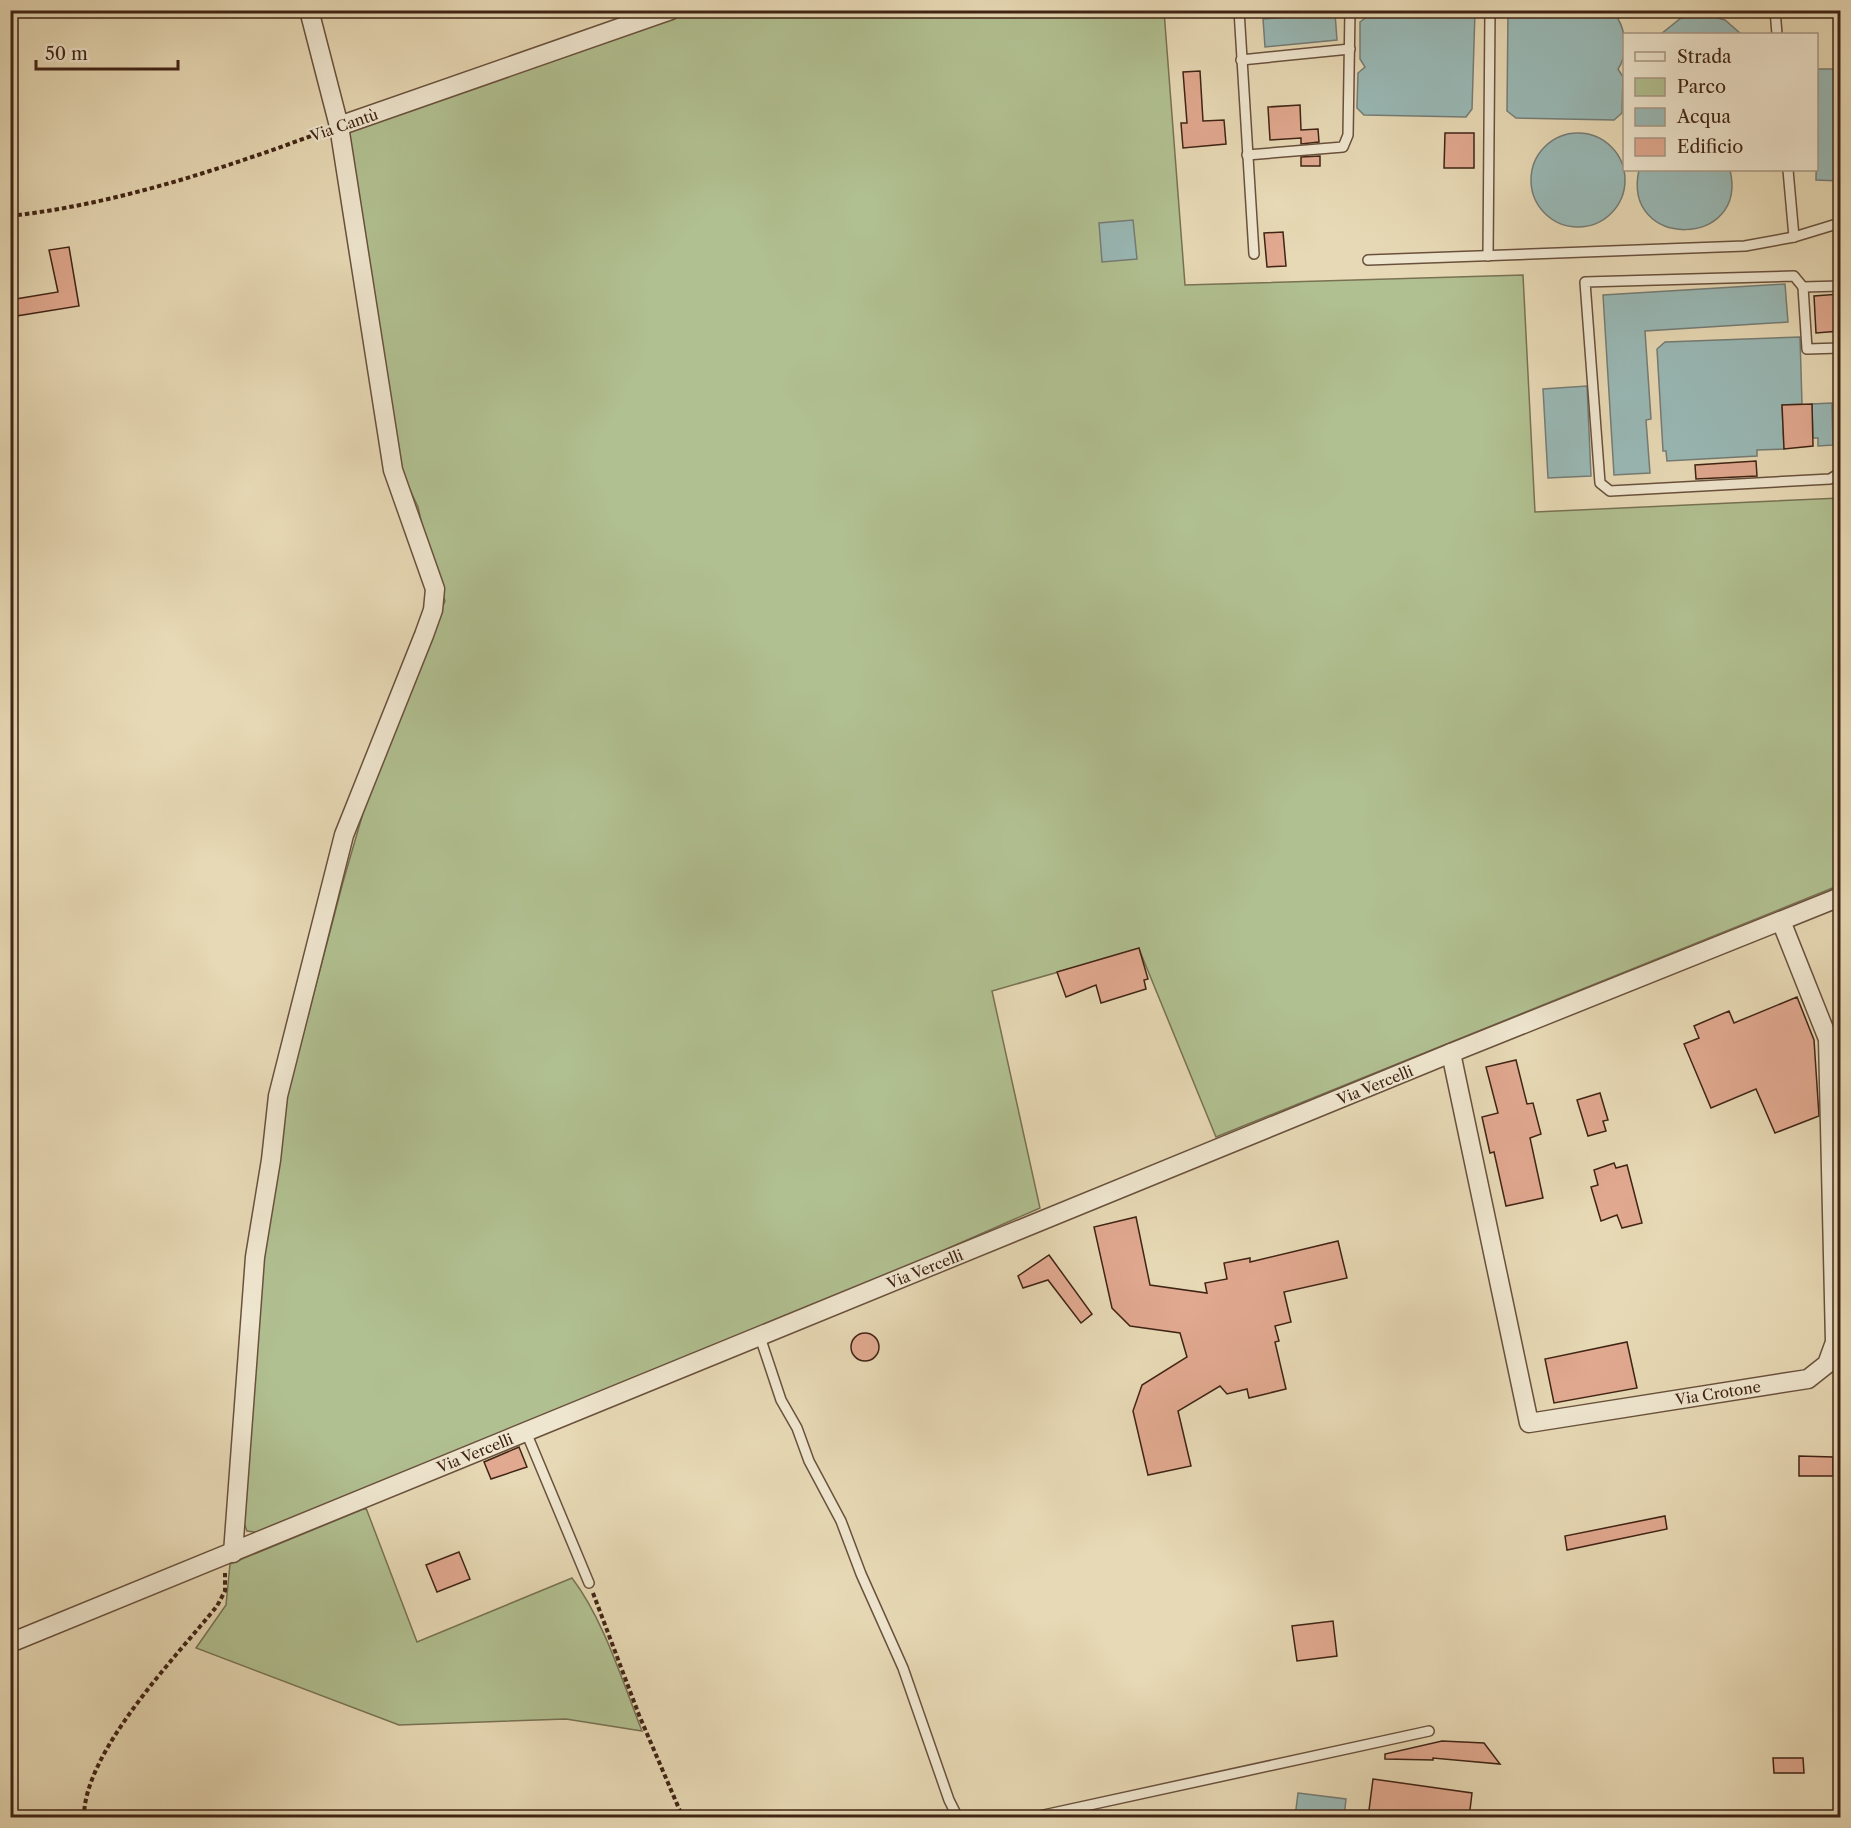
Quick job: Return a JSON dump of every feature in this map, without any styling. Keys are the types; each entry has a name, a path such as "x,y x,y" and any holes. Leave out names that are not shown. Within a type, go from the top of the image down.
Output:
{"street":[{"path":"227,1555 255,1257 271,1160 278,1096 344,835 433,610 435,589 407,515 387,437 339,126 309,10"},
{"name":"Via Cantù","path":"339,126 671,10"},
{"name":"Via Vercelli","path":"10,1643 1451,1053 1840,897"},
{"name":"Via Crotone","path":"1451,1053 1529,1423 1808,1379 1827,1364 1835,1342 1828,1039 1781,921"}],"lane":[{"path":"1239,10 1254,254"},
{"path":"1247,154 1343,147 1348,135 1350,10"},
{"path":"1488,256 1490,10"},
{"path":"1774,10 1777,33"},
{"path":"1241,60 1350,49"},
{"path":"1788,171 1794,237"},
{"path":"1368,260 1745,246 1794,237 1840,223"},
{"path":"1840,348 1807,349 1803,287 1794,276 1586,282 1600,483 1610,492 1830,479 1840,473"},
{"path":"1803,287 1840,286"},
{"path":"760,1337 781,1400 797,1428 809,1461 841,1521 861,1574 903,1668 949,1800 958,1818"},
{"path":"526,1432 589,1583"},
{"path":"1030,1818 1428,1731"}],"path":[{"name":"Via Cantù","path":"10,216 116,196 187,178 339,126"},
{"path":"84,1818 85,1798 96,1768 124,1722 217,1606 225,1591 227,1555"},
{"path":"589,1583 639,1715 683,1818"}],"green space":[{"path":"688,11 1164,11 1185,285 1523,275 1535,512 1840,498 1840,885 1216,1137 1139,949 992,991 1040,1208 910,1265 261,1533 247,1531 242,1518 261,1258 286,1099 343,882 372,782 445,601 425,538 418,507 404,477 376,334 347,143 351,130"},
{"path":"366,1508 417,1642 572,1578 603,1631 642,1731 566,1719 399,1725 196,1648 226,1605 230,1564"}],"water":[{"path":"1360,11 1475,11 1472,109 1466,117 1364,115 1357,108 1358,73 1365,67 1360,59 1360,22 1365,18"},
{"path":"1508,11 1623,11 1618,19 1623,33 1623,58 1618,69 1623,77 1622,113 1614,120 1516,118 1507,111"},
{"path":"1335,13 1337,40 1265,47 1263,19"},
{"path":"1703,14 1725,20 1740,33 1662,33 1681,18"},
{"path":"1818,69 1840,69 1840,181 1816,180 1818,171"},
{"path":"1578,133 1596,136 1617,154 1624,171 1622,198 1611,213 1596,224 1578,227 1560,224 1545,213 1534,198 1531,180 1534,162 1545,147 1560,136"},
{"path":"1639,171 1730,171 1731,196 1721,215 1705,226 1685,230 1665,226 1648,215 1639,196"},
{"path":"1133,220 1137,259 1102,262 1099,223"},
{"path":"1785,284 1788,322 1645,331 1651,419 1646,420 1650,473 1614,475 1603,295"},
{"path":"1800,337 1802,404 1782,405 1784,449 1757,450 1757,456 1667,461 1666,451 1663,451 1657,349 1665,342"},
{"path":"1587,386 1591,476 1548,478 1543,389"},
{"path":"1832,403 1833,445 1818,446 1818,438 1813,438 1812,404"},
{"path":"1298,1793 1346,1799 1344,1817 1295,1817"}],"building":[{"path":"1200,71 1203,121 1224,120 1226,144 1183,148 1181,123 1187,123 1183,72"},
{"path":"1300,105 1301,130 1318,129 1319,142 1301,144 1301,138 1270,140 1268,107"},
{"path":"1445,133 1474,133 1474,168 1444,168"},
{"path":"1320,156 1320,166 1301,166 1301,157"},
{"path":"1283,232 1286,266 1267,267 1264,233"},
{"path":"69,247 79,306 10,317 10,300 58,292 49,250"},
{"path":"1840,294 1840,331 1816,333 1814,296"},
{"path":"1812,404 1813,446 1784,449 1782,405"},
{"path":"1756,461 1757,476 1696,479 1695,465"},
{"path":"1139,948 1148,979 1144,980 1146,989 1101,1003 1096,985 1066,997 1057,972"},
{"path":"1797,997 1814,1040 1819,1116 1775,1133 1756,1089 1711,1108 1684,1044 1699,1038 1694,1026 1729,1011 1734,1023"},
{"path":"1516,1060 1527,1104 1533,1103 1541,1134 1530,1138 1543,1198 1506,1206 1494,1152 1490,1153 1482,1117 1498,1113 1486,1067"},
{"path":"1600,1093 1608,1120 1603,1121 1606,1131 1588,1136 1577,1100"},
{"path":"1614,1163 1616,1168 1627,1165 1642,1223 1622,1228 1617,1215 1601,1221 1591,1187 1598,1185 1594,1170"},
{"path":"1136,1217 1150,1285 1207,1293 1205,1283 1227,1279 1224,1263 1250,1258 1250,1262 1338,1241 1347,1278 1284,1292 1291,1322 1275,1326 1279,1341 1275,1342 1286,1389 1249,1398 1247,1389 1227,1394 1220,1386 1178,1411 1191,1466 1148,1475 1133,1411 1142,1385 1187,1357 1180,1333 1130,1326 1112,1308 1094,1227"},
{"path":"1049,1255 1092,1314 1081,1323 1048,1280 1023,1288 1018,1276"},
{"path":"865,1333 875,1337 879,1347 875,1357 865,1361 855,1357 851,1347 855,1337"},
{"path":"1627,1342 1637,1388 1554,1403 1545,1359"},
{"path":"519,1447 527,1467 491,1479 484,1462"},
{"path":"1799,1456 1833,1457 1833,1476 1799,1476"},
{"path":"1665,1516 1667,1529 1567,1550 1565,1536"},
{"path":"459,1552 470,1579 437,1592 426,1565"},
{"path":"1333,1621 1337,1656 1297,1661 1292,1626"},
{"path":"1442,1741 1484,1743 1500,1764 1433,1758 1433,1760 1385,1759 1385,1754"},
{"path":"1773,1758 1803,1758 1804,1773 1774,1773"},
{"path":"1373,1779 1472,1793 1469,1818 1368,1818"}]}
